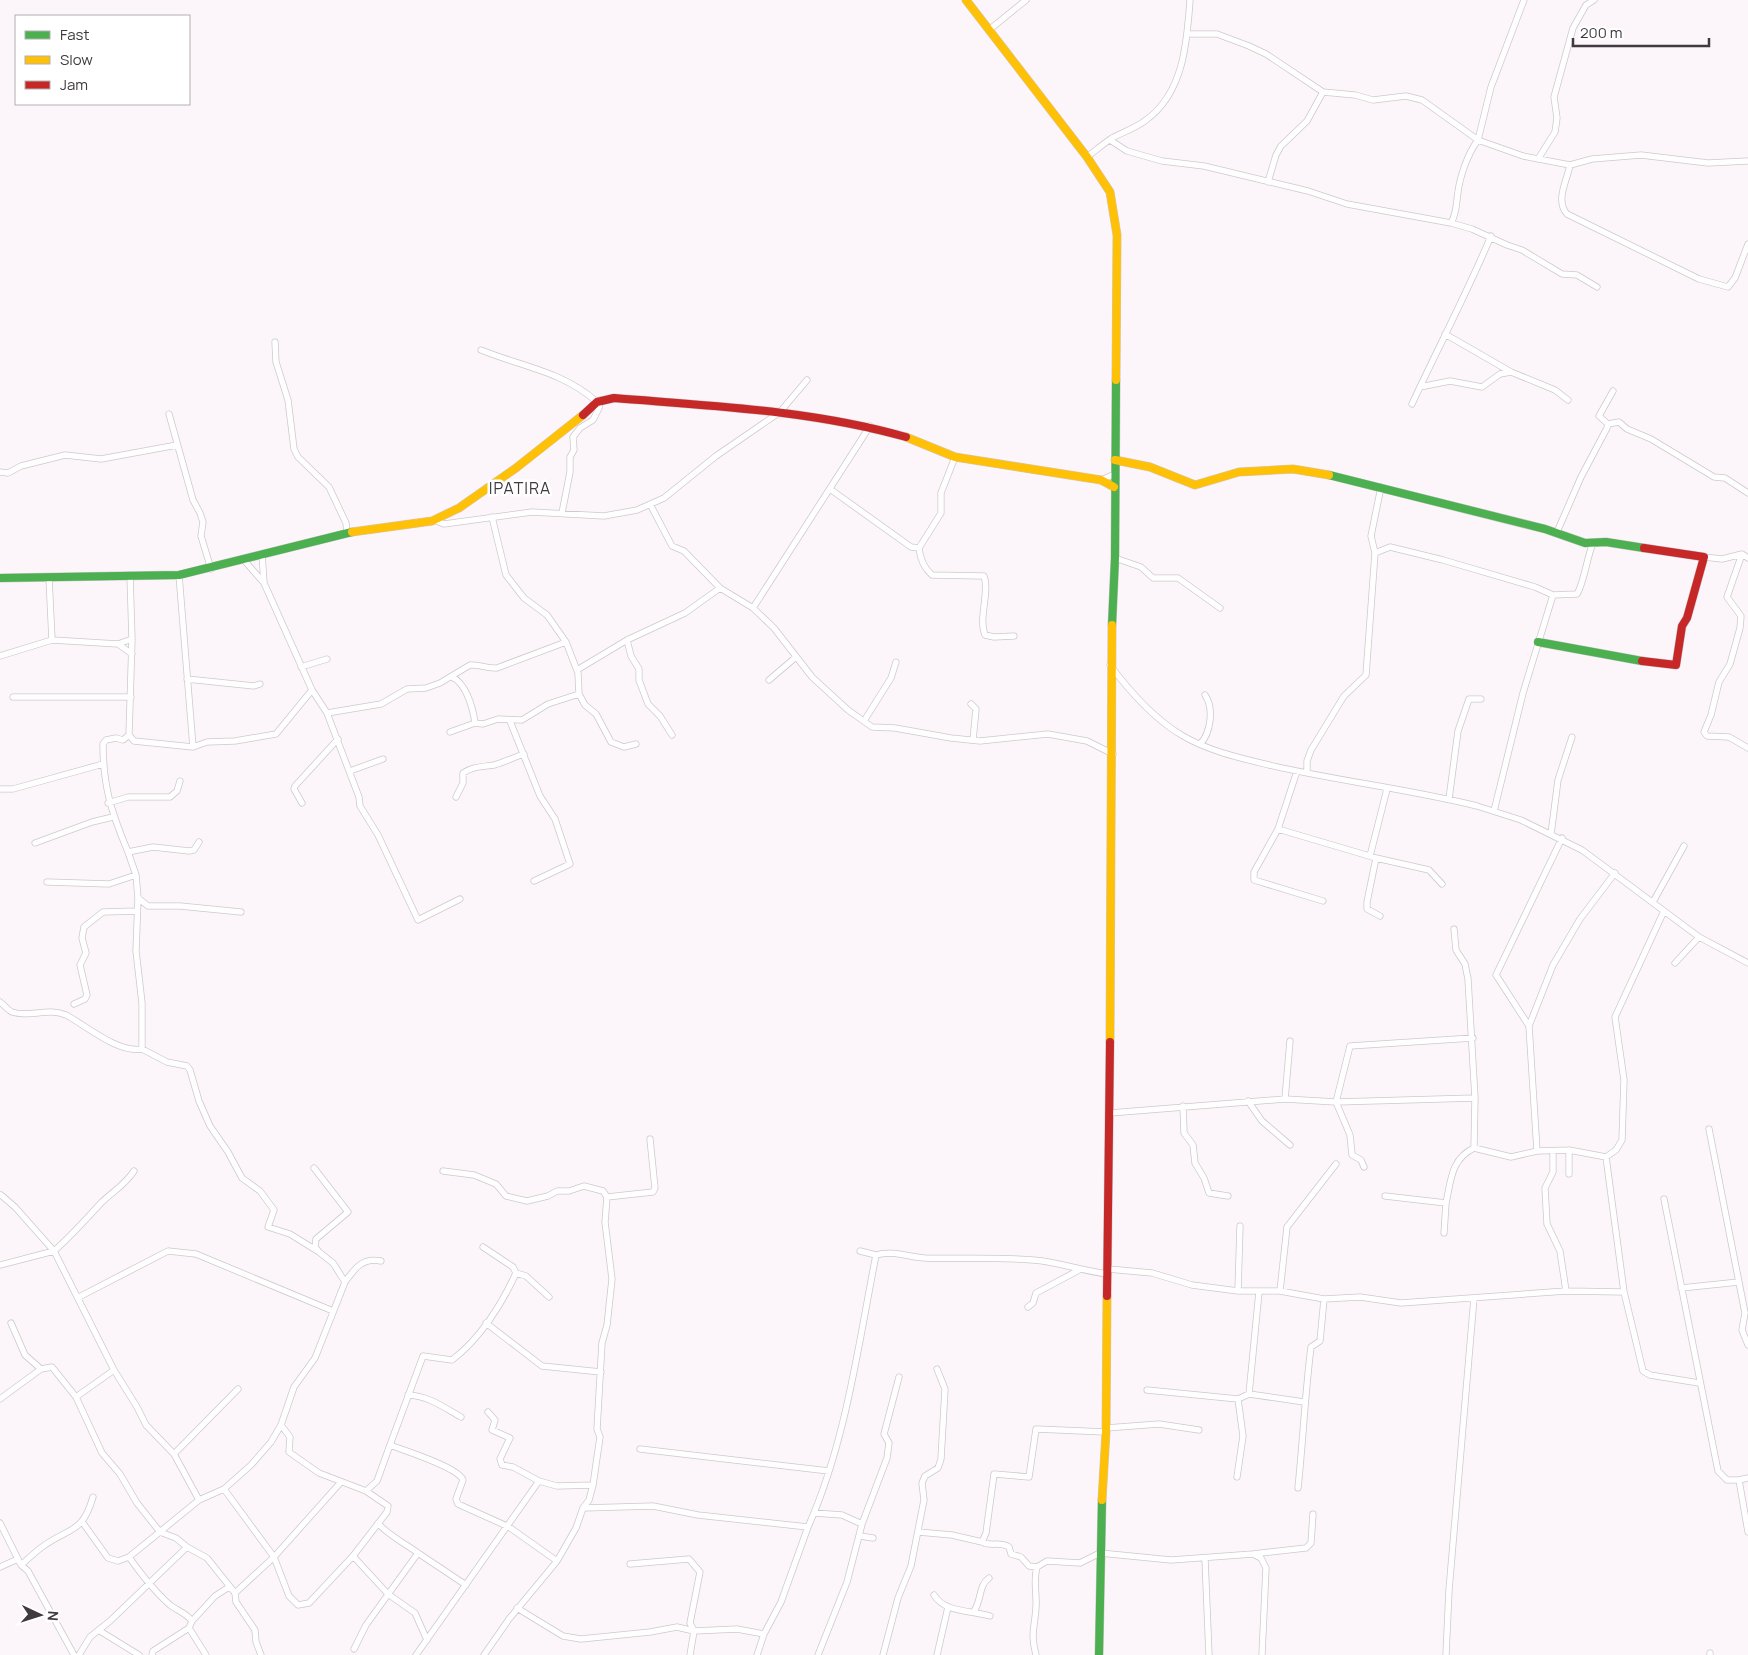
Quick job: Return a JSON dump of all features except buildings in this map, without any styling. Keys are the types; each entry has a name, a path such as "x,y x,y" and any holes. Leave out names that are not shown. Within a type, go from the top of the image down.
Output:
{"street":[{"path":"966,0 1087,157 1110,192 1118,235 1114,487 1115,558 1110,665 1114,754 1106,1430 1100,1553 1099,1655"},
{"path":"989,30 1026,0"},
{"path":"1087,157 1110,140 1147,120 1164,103 1174,86 1187,34 1190,0"},
{"path":"1451,223 1456,215 1458,192 1464,169 1478,140 1491,87 1524,0"},
{"path":"1538,159 1555,132 1557,118 1554,97 1573,28 1586,5 1594,0"},
{"path":"1187,34 1217,34 1249,46 1266,54 1323,92 1355,95 1372,100 1406,96 1422,100 1478,140 1538,159 1570,164 1592,159 1640,154 1708,164 1748,161"},
{"path":"1268,182 1276,155 1281,146 1307,121 1323,92"},
{"path":"1110,140 1126,151 1162,161 1204,166 1308,191 1347,204 1451,223 1491,236 1507,245 1522,250 1562,274 1577,275 1597,287"},
{"path":"1570,164 1561,199 1561,206 1566,214 1699,279 1728,287 1735,278 1748,244"},
{"path":"1412,404 1445,334 1469,290 1491,236"},
{"path":"1445,334 1512,372 1555,390 1568,400"},
{"path":"275,342 276,362 288,400 294,449 298,457 329,487 346,523 347,532"},
{"path":"481,350 529,368 550,372 598,401 599,408 593,420 580,428 573,437 574,450 570,457 570,472 562,513"},
{"path":"1420,387 1450,381 1482,387 1488,385 1500,374 1512,372"},
{"path":"0,578 179,575 211,569 347,532 532,512 604,516 637,510 664,498 716,456 780,412 808,380"},
{"path":"1608,424 1599,416 1613,391"},
{"path":"437,521 459,508 522,463 579,419 598,401 629,398 780,412 870,426 909,438 955,457 1101,480 1114,487"},
{"path":"169,414 193,500 200,512 202,522 201,536 211,569"},
{"path":"1608,424 1620,422 1627,429 1651,439 1714,477 1725,478 1748,492"},
{"path":"1556,532 1608,424"},
{"path":"753,608 870,426"},
{"path":"0,472 8,473 21,466 65,455 101,459 177,446"},
{"path":"955,457 941,493 941,514 919,548 920,555 926,569 932,575 984,576 984,615 982,622 985,635 994,637 1014,636"},
{"path":"1115,460 1150,467 1195,485 1239,472 1293,469 1338,476 1556,532 1586,543 1606,542 1704,557 1745,556 1727,597 1741,616 1740,628 1730,664 1719,682 1711,715 1704,732 1707,736 1729,737 1748,748"},
{"path":"1101,480 1115,474"},
{"path":"1307,773 1307,762 1311,750 1344,696 1366,675 1374,553 1371,536 1381,487"},
{"path":"830,489 911,547 919,548"},
{"path":"650,504 672,546 684,551 720,588 753,608 774,628 830,694 872,727 895,728 973,740 1048,734 1088,742 1114,754"},
{"path":"492,517 506,575 524,598 547,615 566,642 577,670 580,694 585,705 596,714 611,742 624,747 636,744"},
{"path":"1374,553 1390,547 1416,553 1535,586 1553,596 1577,594 1581,587 1585,566 1593,543"},
{"path":"262,554 264,583"},
{"path":"1538,642 1615,657 1676,665 1682,626 1688,618 1704,557"},
{"path":"1115,558 1141,567 1153,578 1178,578 1220,608"},
{"path":"243,559 264,583 312,690 327,713 359,797 360,806 378,835 418,920 460,899"},
{"path":"130,575 132,654 129,735 134,741 193,747 207,742 235,741 276,734 312,690"},
{"path":"179,575 193,747"},
{"path":"49,578 52,640"},
{"path":"577,670 627,640 685,613 720,588"},
{"path":"1494,811 1523,693 1553,596"},
{"path":"0,656 52,640 118,644 132,640"},
{"path":"627,640 631,656 638,670 638,680 648,704 660,716 672,735"},
{"path":"327,713 381,704 407,689 426,688 452,677 470,665 485,669 497,668 566,642"},
{"path":"118,644 132,654"},
{"path":"769,680 796,656"},
{"path":"301,667 327,659"},
{"path":"864,721 891,678 896,662"},
{"path":"1110,665 1144,706 1182,736 1200,744 1246,760 1387,789 1449,799 1494,811 1562,838 1594,857 1699,937 1748,963"},
{"path":"452,677 464,688 475,723"},
{"path":"186,679 254,686 260,684"},
{"path":"450,732 475,723 505,719 510,721 522,720 548,704 580,694"},
{"path":"1200,744 1205,739 1209,720 1209,701 1205,694"},
{"path":"13,697 131,696"},
{"path":"1449,799 1458,731 1469,699 1481,699"},
{"path":"971,704 976,709 973,740"},
{"path":"510,721 540,796 555,819 570,864 534,881"},
{"path":"129,735 123,740 116,738 106,740 102,764 108,803 136,875 138,898 136,951 142,1002 142,1049"},
{"path":"1550,834 1558,780 1572,737"},
{"path":"302,803 294,789 295,786 338,739"},
{"path":"456,797 463,783 463,773 471,768 496,764 524,754"},
{"path":"350,772 383,759"},
{"path":"0,789 13,789 102,764"},
{"path":"1296,771 1278,829 1254,872 1254,880 1323,900"},
{"path":"108,803 128,797 170,798 177,791 180,781"},
{"path":"1380,916 1368,909 1367,902 1373,857 1387,789"},
{"path":"35,843 92,822 113,817"},
{"path":"1278,829 1373,857 1429,870 1442,884"},
{"path":"1529,1026 1496,975 1562,838"},
{"path":"128,852 153,847 189,851 194,850 199,842"},
{"path":"1653,902 1684,846"},
{"path":"1537,1151 1529,1026 1553,965 1580,919 1615,873"},
{"path":"46,882 109,884 136,875"},
{"path":"138,898 148,906 180,906 241,912"},
{"path":"74,1004 85,998 86,995 80,965 86,953 82,938 84,927 103,912 137,911"},
{"path":"1444,1233 1446,1203 1454,1165 1464,1153 1474,1148 1511,1157 1537,1151 1569,1150 1606,1157 1616,1150 1622,1140 1624,1080 1615,1017 1664,911"},
{"path":"1454,929 1456,950 1465,964 1468,979 1476,1098 1474,1148"},
{"path":"1676,963 1699,937"},
{"path":"0,1002 12,1012 30,1014 48,1011 65,1015 100,1037 135,1050 142,1049 166,1062 187,1066 210,1126 228,1152 242,1178 260,1190 274,1210 268,1227 290,1234 318,1252 333,1263 345,1282"},
{"path":"1364,1167 1361,1160 1352,1155 1350,1134 1336,1102 1350,1046 1473,1038"},
{"path":"1285,1099 1290,1041"},
{"path":"1110,1113 1285,1099 1336,1102 1476,1098"},
{"path":"1248,1101 1262,1121 1290,1145"},
{"path":"1182,1106 1184,1133 1193,1145 1195,1163 1204,1178 1209,1193 1228,1196"},
{"path":"1709,1129 1745,1313 1742,1330 1748,1345"},
{"path":"607,1197 653,1192 655,1188 650,1139"},
{"path":"1569,1150 1569,1174"},
{"path":"1553,1151 1553,1172 1544,1188 1547,1224 1560,1251 1566,1291"},
{"path":"1606,1157 1624,1292 1643,1371 1650,1375 1699,1383"},
{"path":"1280,1291 1286,1228 1336,1164"},
{"path":"314,1168 348,1212 316,1239 315,1247 318,1252"},
{"path":"443,1170 474,1175 496,1184 506,1196 528,1201 548,1196 557,1191 569,1191 584,1186 603,1191 607,1197 605,1222 612,1279 607,1325 602,1343 597,1429 600,1437 589,1500 583,1508 576,1528 557,1560 518,1608 484,1655"},
{"path":"0,1265 54,1251 85,1222 102,1202 128,1180 134,1171"},
{"path":"0,1196 15,1207 54,1251 79,1296 114,1370 137,1407 146,1426 174,1454 199,1500"},
{"path":"1385,1196 1446,1203"},
{"path":"1664,1199 1692,1348 1699,1372 1699,1383 1718,1471 1727,1480 1748,1478"},
{"path":"1238,1291 1240,1226"},
{"path":"483,1246 513,1267 516,1273 526,1276 549,1297"},
{"path":"79,1296 168,1251 196,1254 334,1311"},
{"path":"860,1251 876,1255 883,1253 923,1258 1033,1260 1063,1264 1079,1270 1152,1273 1192,1285 1238,1291 1280,1291 1324,1299 1360,1297 1401,1303 1566,1291 1624,1292"},
{"path":"757,1655 764,1634 781,1602 829,1471 842,1422 876,1255"},
{"path":"83,1523 108,1558 118,1561 128,1557 199,1500 224,1489 251,1465 272,1442 282,1426 294,1387 315,1358 345,1282 357,1265 372,1259 381,1261"},
{"path":"1028,1307 1033,1303 1036,1293 1079,1270"},
{"path":"366,1491 377,1481 423,1356 452,1360 464,1351 486,1323 516,1273"},
{"path":"1681,1288 1739,1282"},
{"path":"1249,1394 1259,1292"},
{"path":"1446,1655 1449,1590 1474,1298"},
{"path":"1298,1488 1304,1426 1304,1402 1312,1347 1320,1341 1324,1299"},
{"path":"11,1323 25,1355 41,1369"},
{"path":"486,1323 542,1366 601,1372"},
{"path":"0,1399 41,1369 52,1367 76,1397 102,1454 120,1474 136,1503 160,1532 176,1538 187,1547 207,1558 235,1593 236,1602 255,1630 256,1642 261,1655"},
{"path":"884,1655 898,1598 911,1566 924,1500 922,1483 925,1476 938,1468 941,1459 945,1389 937,1369"},
{"path":"76,1397 114,1370"},
{"path":"818,1655 847,1582 862,1524 887,1458 889,1443 884,1434 899,1376"},
{"path":"174,1454 238,1389"},
{"path":"1147,1390 1238,1399 1249,1394 1304,1402"},
{"path":"408,1395 418,1396 442,1404 461,1417"},
{"path":"1237,1477 1243,1436 1238,1399"},
{"path":"488,1412 495,1420 492,1430 510,1438 500,1458 502,1465 513,1467 538,1481 557,1486 593,1485"},
{"path":"982,1542 986,1533 994,1474 1029,1477 1036,1429 1106,1430 1159,1424 1199,1430"},
{"path":"224,1489 274,1557 289,1596 298,1605 309,1603 339,1568 353,1556 378,1523 388,1506 366,1491 319,1473 289,1452 290,1438 282,1426"},
{"path":"390,1445 447,1468 461,1476 463,1480 456,1499 458,1504 509,1526 557,1560"},
{"path":"640,1449 829,1471"},
{"path":"1739,1480 1748,1532"},
{"path":"416,1655 509,1526 538,1481"},
{"path":"235,1593 274,1557 341,1482"},
{"path":"22,1565 43,1546 66,1535 83,1523 93,1497"},
{"path":"583,1508 653,1506 698,1515 808,1527"},
{"path":"814,1513 842,1515 862,1524"},
{"path":"918,1532 952,1535 982,1542 986,1545 1000,1542 1009,1547 1011,1554 1021,1557 1029,1566 1037,1567 1047,1561 1080,1563 1100,1553 1172,1560 1205,1559 1306,1548 1311,1544 1313,1514"},
{"path":"0,1523 14,1546 18,1559 28,1571 74,1655"},
{"path":"378,1523 383,1530 466,1584"},
{"path":"168,1525 176,1538"},
{"path":"860,1536 873,1538"},
{"path":"79,1655 90,1637 100,1631 187,1547"},
{"path":"354,1649 366,1625 418,1554"},
{"path":"1253,1554 1261,1558 1266,1568 1262,1655"},
{"path":"353,1556 388,1594 415,1613 427,1640"},
{"path":"128,1557 148,1583 172,1607 187,1615 192,1621"},
{"path":"0,1567 18,1559"},
{"path":"630,1564 689,1559 700,1572 690,1623 694,1631 690,1655"},
{"path":"1205,1559 1209,1655"},
{"path":"1036,1655 1031,1637 1036,1609 1034,1577 1037,1567"},
{"path":"974,1611 980,1601 981,1589 990,1578"},
{"path":"152,1655 153,1651 189,1628 192,1621 215,1596 229,1587"},
{"path":"934,1595 940,1604 948,1607 974,1611 990,1616"},
{"path":"937,1655 948,1607"},
{"path":"518,1608 562,1636 581,1639 650,1632 677,1627 694,1631 737,1629 764,1634"},
{"path":"189,1628 206,1655"},
{"path":"100,1631 139,1655"}],"traffic: fast":[{"path":"1112,625 1115,558 1116,380"},
{"path":"1329,475 1545,529 1585,543 1606,542 1644,548"},
{"path":"0,578 179,575 352,532"},
{"path":"1538,642 1642,661"},
{"path":"1099,1655 1102,1500"}],"traffic: slow":[{"path":"966,0 1087,157 1110,192 1117,235 1116,380"},
{"path":"352,532 432,521 459,508 516,468 583,415"},
{"path":"906,437 955,457 1101,480 1114,487"},
{"path":"1115,460 1150,467 1195,485 1239,472 1293,469 1329,475"},
{"path":"1110,1042 1112,625"},
{"path":"1102,1500 1106,1432 1107,1296"}],"traffic: jam":[{"path":"583,415 597,402 614,398 761,410 834,421 906,437"},
{"path":"1642,661 1676,665 1682,626 1687,618 1704,557 1644,548"},
{"path":"1107,1296 1110,1042"}],"district":[{"name":"IPATIRA","path":"520,488"}]}
